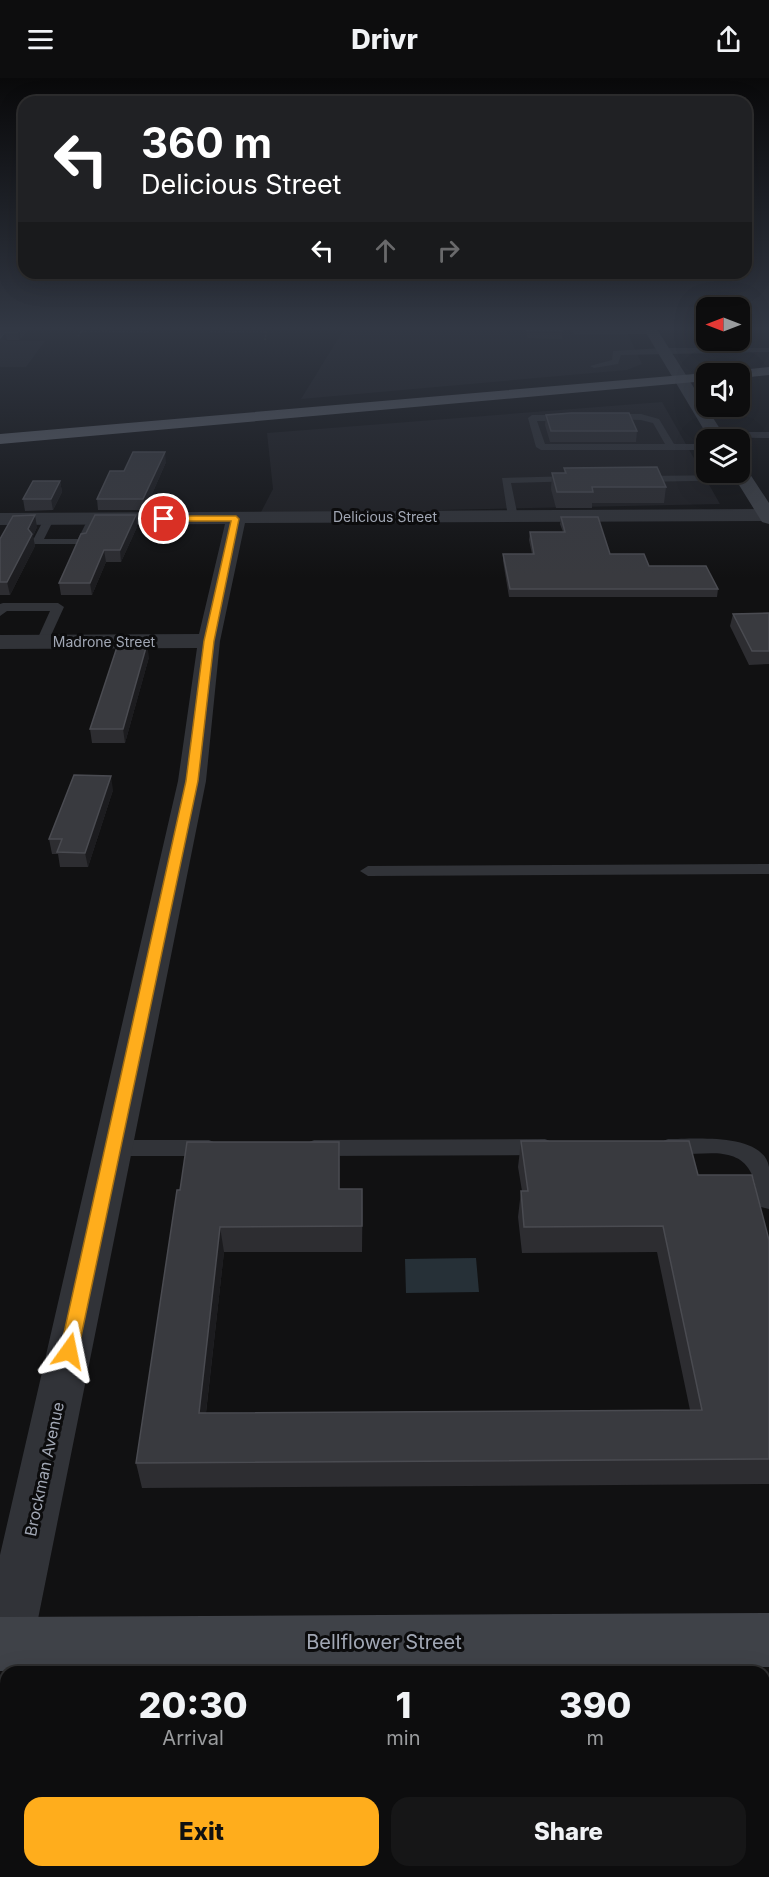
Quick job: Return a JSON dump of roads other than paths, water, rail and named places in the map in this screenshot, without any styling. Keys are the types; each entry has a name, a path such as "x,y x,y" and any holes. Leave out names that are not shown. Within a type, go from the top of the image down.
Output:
{"highway":[{"path":"0,439 330,410"}],"street":[{"path":"698,410 708,429"},
{"path":"747,483 768,516"},
{"name":"Delicious Street","path":"0,519 768,516"},
{"name":"Brockman Avenue","path":"3,1644 192,781 209,641 236,519"},
{"name":"Madrone Street","path":"0,642 209,641"},
{"name":"Bellflower Street","path":"3,1644 537,1657 769,1640"}],"lane":[{"path":"610,427 600,417 641,417 656,421 672,447"},
{"path":"574,418 532,418 541,447 672,447 696,444"},
{"path":"750,437 769,435"},
{"path":"614,437 619,447"},
{"path":"633,479 696,477"},
{"path":"513,517 504,480 587,479"},
{"path":"49,519 37,542 82,542 93,519"},
{"path":"0,612 3,607 58,607 42,642"},
{"path":"368,871 769,869"},
{"path":"293,1148 568,1147"},
{"path":"652,1147 724,1147 747,1153 759,1165 769,1201"},
{"path":"113,1148 233,1148"}]}
